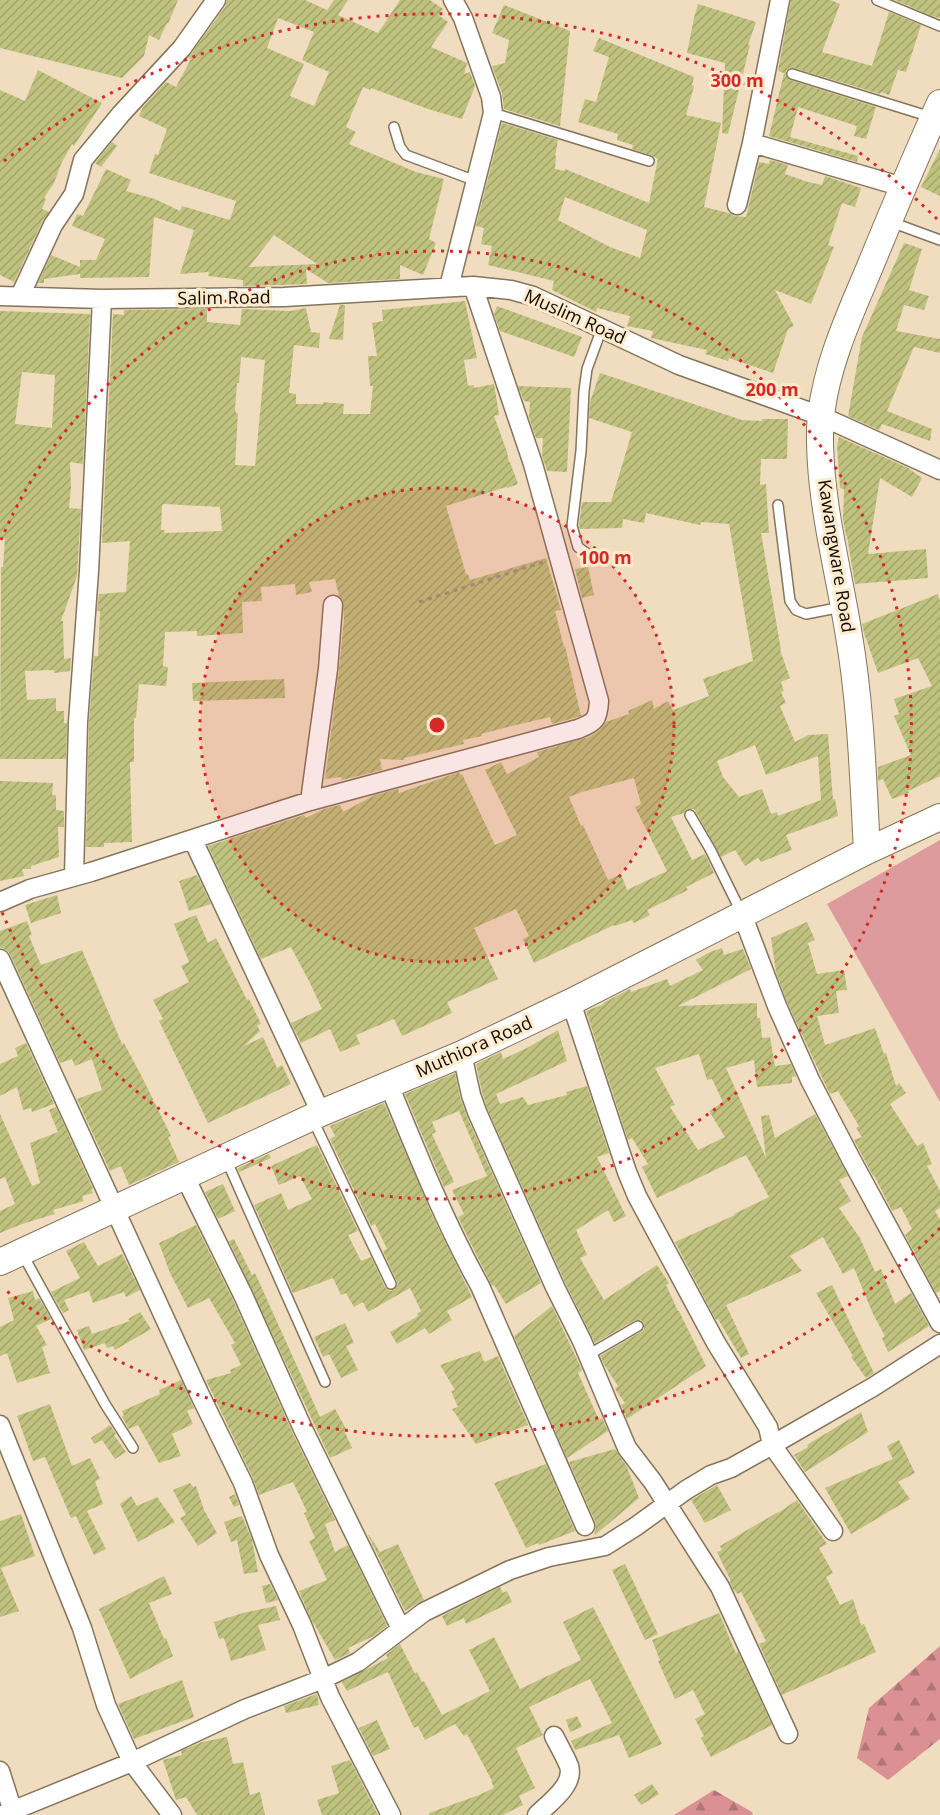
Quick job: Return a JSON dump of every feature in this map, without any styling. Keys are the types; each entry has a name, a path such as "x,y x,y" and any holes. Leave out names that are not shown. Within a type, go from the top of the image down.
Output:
{"street":[{"path":"20,296 53,225 74,194 83,160 121,114 182,48 216,0"},
{"path":"449,287 493,113 491,97 463,18 453,0"},
{"path":"737,205 752,143 780,0"},
{"name":"Kawangware Road","path":"867,851 857,691 825,505 820,444 821,416 833,360 848,319 937,110"},
{"path":"752,143 903,187"},
{"path":"0,902 30,889 193,840 310,801 578,729 596,720 599,714 599,700 533,464 473,286"},
{"name":"Muslim Road","path":"449,287 473,286 511,290 533,296 679,365 821,416 940,470"},
{"name":"Salim Road","path":"0,296 102,299 285,297 449,287"},
{"path":"74,876 78,722 89,572 102,299"},
{"path":"310,801 328,669 333,605"},
{"name":"Muthiora Road","path":"11,1257 316,1115 462,1054 571,1002 867,851 940,817"},
{"path":"193,840 316,1115"},
{"path":"742,914 777,1006 810,1080 850,1159 940,1323"},
{"path":"0,959 243,1483 269,1555 302,1625 330,1697 391,1815"},
{"path":"571,1002 637,1196 716,1343 768,1427 772,1445 833,1532"},
{"path":"462,1054 477,1112 588,1355 627,1448 667,1503 720,1587 788,1734"},
{"path":"389,1084 441,1210 480,1286 585,1526"},
{"path":"185,1177 243,1295 303,1429 401,1629"},
{"path":"0,1771 10,1813 132,1762 245,1709 323,1679 358,1662 424,1612 510,1570 549,1557 605,1546 686,1490 711,1475 731,1468 873,1387 940,1344"},
{"path":"0,1425 82,1628 106,1705 132,1762 172,1815"},
{"path":"537,1815 569,1779 570,1768 554,1736"}],"lane":[{"path":"877,0 940,26"},
{"path":"792,74 937,110"},
{"path":"493,113 649,161"},
{"path":"394,127 400,147 406,155 476,181"},
{"path":"889,221 940,240"},
{"path":"593,558 578,547 572,526 587,369 602,328"},
{"path":"778,505 790,601 796,610 806,614 844,607"},
{"path":"690,815 710,849 742,914"},
{"path":"316,1115 391,1284"},
{"path":"225,1158 325,1382"},
{"path":"11,1257 133,1448"},
{"path":"588,1355 638,1326"}],"path":[{"path":"419,602 559,557"}],"shaded area":[{"path":"940,840 940,1102 827,904"}],"green space":[{"path":"940,1646 940,1739 888,1780 857,1758 869,1708"},
{"path":"714,1790 752,1812 753,1815 674,1815"}],"building":[{"path":"0,0 178,0 159,40 149,35 144,56 122,78 0,48"},
{"path":"227,0 305,0 327,10 334,0 348,0 338,15 378,33 400,0 430,0 443,9 438,15 448,22 431,47 467,63 464,74 470,72 475,86 462,119 363,87 346,127 356,132 349,144 416,172 444,179 429,239 436,243 423,275 400,265 400,279 328,283 306,269 307,284 243,286 243,280 208,276 209,272 180,274 194,230 154,217 149,277 80,278 80,274 44,279 44,283 38,283 51,255 80,267 80,260 96,260 105,239 72,226 77,214 83,216 106,169 131,180 126,191 155,199 180,211 182,206 230,220 236,201 149,173 167,129 139,116 143,107 166,82 176,87 191,59 188,58 225,7","holes":["278,18 314,32 302,60 329,72 314,106 290,96 304,64 267,48","274,235 317,264 249,267"]},
{"path":"791,0 831,0 840,4 822,52 872,66 889,12 921,25 906,72 898,70 889,95 794,68 786,71 786,76 790,80 876,107 866,139 854,136 857,126 798,107 790,137 858,156 857,162 769,136 784,73 778,71"},
{"path":"895,0 940,0 940,18 932,16"},
{"path":"698,4 756,22 748,45 750,45 728,134 722,133 725,63 687,53"},
{"path":"504,5 570,31 560,126 504,109 502,93 492,66 505,63 509,40 492,33"},
{"path":"599,38 694,77 692,85 694,86 686,115 721,123 704,207 734,216 746,217 759,162 769,164 770,160 788,165 785,174 808,182 822,185 825,176 861,188 855,207 842,203 828,245 834,247 811,304 775,290 794,326 788,329 773,373 729,358 728,361 705,354 707,350 651,338 653,331 627,326 630,316 597,308 596,312 552,290 554,281 488,265 492,246 481,244 484,228 476,226 502,123 558,140 555,169 564,171 565,169 649,203 658,159 632,149 633,145 617,140 618,134 578,122 585,99 596,102 609,57 593,51","holes":["565,197 647,230 640,258 610,247 558,220"]},
{"path":"38,70 102,103 74,146 72,144 54,183 44,198 46,199 42,209 49,212 14,282 0,275 0,90 25,101"},
{"path":"112,142 117,146 101,167 95,163"},
{"path":"940,149 940,196 921,187"},
{"path":"904,243 922,249 909,290 929,296 924,310 904,305 896,331 940,339 940,353 914,347 887,411 932,429 930,441 882,424 879,430 848,416 862,337"},
{"path":"465,301 477,358 464,360 468,386 474,385 474,388 494,384 499,415 494,416 518,484 446,506 466,574 470,580 546,558 561,610 555,611 581,716 552,724 550,717 504,728 463,740 464,744 404,758 404,760 380,759 382,770 342,780 341,777 325,779 339,670 344,619 343,601 339,596 335,579 309,582 312,592 296,595 295,584 261,587 262,601 242,602 243,633 197,636 197,631 165,632 163,666 168,667 166,686 139,684 136,718 134,718 134,762 130,762 132,842 104,843 104,847 86,847 89,723 94,656 98,656 99,594 126,592 130,541 102,543 113,314 124,315 124,310 207,309 207,322 240,325 242,309 291,311 306,308 311,332 320,333 319,348 294,345 289,393 296,394 296,404 323,404 323,402 344,404 343,414 370,414 373,386 370,386 368,356 377,356 372,323 383,321 382,310","holes":["241,357 265,360 255,466 235,465 238,413 235,409","162,505 220,507 222,531 164,533 165,530 161,530"]},
{"path":"340,305 345,305 343,340 329,339"},
{"path":"497,306 582,337 574,357 500,331 494,314"},
{"path":"0,311 90,314 83,464 70,462 69,508 81,509 77,576 61,621 63,621 64,659 71,658 70,671 54,673 54,670 25,671 27,700 56,698 56,711 64,711 64,723 67,723 66,759 0,759 1,567 3,567 5,538 0,537","holes":["22,372 55,375 52,428 15,424"]},
{"path":"600,373 742,420 788,419 787,459 761,459 760,485 766,484 769,533 761,533 780,650 790,678 781,682 784,691 781,692 786,703 780,706 795,742 808,735 828,734 833,800 835,799 838,816 786,835 792,850 761,862 758,858 745,866 735,850 721,857 694,809 687,809 684,813 671,817 692,860 705,854 714,873 686,887 688,890 647,910 650,915 634,923 632,920 614,925 534,963 523,939 529,936 516,909 474,928 498,979 447,1002 452,1013 402,1036 394,1019 356,1035 360,1044 340,1052 330,1029 301,1043 291,1023 322,1009 310,983 291,947 261,959 208,846 304,815 306,818 324,809 340,805 343,812 375,795 398,789 399,793 459,772 460,775 462,774 495,845 517,835 485,770 501,762 507,774 539,757 537,752 589,737 600,730 606,722 629,714 628,711 652,700 654,709 668,701 673,710 709,696 703,679 753,661 729,524 701,522 700,525 646,513 644,523 623,519 622,528 580,529 582,502 611,502 632,432 589,418 590,402","holes":["755,745 766,775 818,756 821,800 778,816 777,812 771,814 762,789 739,797 723,777 717,761","634,778 641,804 635,807 667,871 627,890 621,874 608,880 569,797"]},
{"path":"518,386 571,388 567,472 547,471 542,455 543,438 536,438 529,417 530,402 524,401"},
{"path":"839,437 908,468 922,478 912,497 880,478 868,554 926,549 928,578 855,584 843,519 844,489 840,488 837,446"},
{"path":"588,567 594,595 582,598 575,569"},
{"path":"938,594 940,602 940,776 908,791 909,793 892,799 883,779 878,781 878,767 911,755 894,716 899,714 894,699 932,686 918,658 878,673 862,624"},
{"path":"284,679 285,698 193,701 192,683"},
{"path":"0,781 53,783 52,795 56,795 56,810 64,811 64,827 58,827 59,857 31,866 31,869 22,869 24,876 0,881"},
{"path":"197,875 211,904 189,911 179,881"},
{"path":"57,895 61,913 31,923 25,905"},
{"path":"196,915 208,943 216,938 261,1024 257,1025 260,1031 244,1046 263,1037 277,1068 282,1065 291,1084 208,1123 159,1021 163,1019 153,1000 189,982 181,966 189,962 174,924"},
{"path":"27,921 32,935 29,936 41,965 82,950 122,1044 124,1043 171,1136 168,1137 179,1162 129,1185 121,1166 110,1171 77,1099 102,1090 92,1059 75,1066 72,1059 60,1063 10,954 0,947 0,931"},
{"path":"807,922 815,940 808,943 817,974 844,970 847,990 836,991 839,1013 817,1016 825,1045 875,1028 884,1054 886,1053 896,1086 899,1083 906,1093 890,1104 917,1146 923,1143 932,1164 927,1166 940,1191 940,1208 935,1211 940,1220 940,1291 936,1293 905,1235 912,1229 901,1207 892,1211 873,1176 854,1140 862,1137 856,1128 859,1126 838,1091 830,1094 787,1002 776,972 771,938"},
{"path":"722,948 724,955 743,949 751,969 678,1006 757,1003 757,1018 760,1018 762,1038 770,1037 775,1066 791,1064 796,1076 792,1077 792,1083 757,1087 754,1060 726,1068 766,1158 761,1116 769,1115 775,1138 815,1114 848,1176 839,1180 851,1201 839,1208 860,1238 875,1272 881,1269 895,1304 911,1293 929,1326 888,1352 882,1338 885,1336 854,1268 843,1274 823,1237 790,1256 802,1271 726,1305 749,1354 741,1358 718,1319 716,1320 675,1242 769,1197 746,1155 657,1198 642,1167 648,1164 632,1138 628,1140 586,1011 630,989 631,992 667,979 670,986 703,970 696,960","holes":["699,1054 707,1080 712,1079 723,1102 709,1111 725,1137 698,1150 670,1107 675,1105 655,1068"]},
{"path":"558,1030 567,1061 496,1094 500,1104 523,1097 528,1105 567,1095 566,1092 587,1086 609,1153 597,1157 626,1216 614,1222 608,1210 576,1230 587,1255 580,1258 604,1300 657,1265 669,1283 666,1285 706,1366 627,1419 621,1405 625,1403 615,1389 618,1386 600,1356 641,1332 644,1329 644,1323 641,1320 635,1320 595,1343 487,1108 476,1064 501,1052 503,1059"},
{"path":"26,1043 54,1104 32,1112 31,1108 23,1110 17,1087 0,1096 0,1064 18,1056 15,1048"},
{"path":"455,1073 467,1117 541,1283 506,1304 494,1285 492,1286 458,1217 464,1214 452,1190 487,1176 459,1111 432,1122 436,1132 432,1134 454,1182 444,1187 405,1094"},
{"path":"384,1103 433,1217 472,1297 447,1311 452,1320 429,1334 425,1328 397,1344 390,1332 418,1316 417,1314 421,1311 410,1288 368,1312 363,1302 354,1307 346,1293 341,1295 333,1278 293,1293 254,1205 281,1193 288,1210 312,1199 300,1176 279,1185 271,1166 317,1145 358,1231 348,1235 361,1261 371,1257 385,1287 390,1291 394,1290 398,1285 383,1251 387,1249 375,1224 371,1226 330,1139 335,1136 330,1126"},
{"path":"56,1107 93,1193 82,1196 84,1201 53,1210 55,1214 0,1233 0,1211 15,1204 5,1177 0,1179 0,1114 32,1186 40,1183 30,1143 58,1132 49,1110"},
{"path":"269,1154 271,1158 239,1172 238,1168"},
{"path":"223,1184 235,1211 218,1219 205,1192"},
{"path":"196,1225 335,1520 325,1524 335,1552 348,1545 387,1626 374,1636 348,1648 350,1653 335,1660 310,1617 299,1591 327,1580 309,1541 315,1538 304,1513 307,1512 293,1482 259,1495 206,1380 231,1373 230,1370 241,1365 231,1345 235,1343 209,1298 188,1308 170,1273 159,1243"},
{"path":"234,1239 252,1275 255,1273 320,1417 335,1409 346,1429 344,1430 352,1448 330,1458 229,1241"},
{"path":"84,1242 98,1266 122,1254 140,1290 126,1297 124,1292 93,1303 89,1291 64,1300 69,1310 63,1313 51,1292 80,1278 66,1251"},
{"path":"832,1285 874,1373 866,1378 851,1357 853,1356 816,1293"},
{"path":"33,1291 35,1300 39,1298 51,1319 36,1326 47,1345 42,1347 50,1373 17,1383 7,1353 0,1356 0,1327 14,1320 8,1298"},
{"path":"552,1306 582,1370 578,1373 599,1420 602,1418 608,1431 567,1458 514,1336"},
{"path":"140,1312 151,1329 115,1350 113,1346 107,1348 105,1343 84,1350 77,1330 89,1326 92,1334 130,1321 128,1319"},
{"path":"345,1323 354,1343 346,1346 358,1370 341,1378 329,1354 323,1357 314,1337"},
{"path":"480,1351 484,1362 498,1356 528,1425 476,1444 452,1409 458,1407 451,1391 455,1390 440,1365"},
{"path":"181,1380 194,1408 187,1411 193,1424 172,1434 181,1456 159,1463 138,1425 129,1429 122,1417 124,1416 122,1411 160,1394 159,1390"},
{"path":"50,1404 72,1466 90,1458 100,1479 95,1481 103,1504 87,1511 106,1549 94,1555 76,1516 71,1518 45,1457 33,1461 17,1416"},
{"path":"861,1412 868,1432 805,1472 794,1455"},
{"path":"110,1425 126,1452 115,1459 102,1440 94,1444 91,1438"},
{"path":"899,1440 915,1473 898,1482 910,1499 851,1534 825,1488 893,1459 887,1446"},
{"path":"615,1449 627,1467 639,1498 595,1535 595,1521 569,1462"},
{"path":"546,1464 575,1531 526,1548 494,1483"},
{"path":"190,1483 193,1487 196,1486 204,1510 217,1533 198,1546 180,1518 186,1515 173,1490"},
{"path":"717,1485 731,1510 705,1523 691,1500"},
{"path":"235,1494 239,1505 234,1507 229,1497"},
{"path":"131,1496 137,1506 157,1497 175,1522 138,1542 120,1504"},
{"path":"797,1500 827,1544 819,1548 833,1573 826,1577 840,1605 853,1599 861,1625 864,1624 876,1652 782,1695 759,1644 766,1641 741,1592 738,1594 733,1589 717,1552 722,1550 720,1546"},
{"path":"21,1514 35,1556 1,1568 19,1611 0,1617 0,1521"},
{"path":"242,1516 252,1540 258,1572 244,1574 237,1540 231,1542 224,1522"},
{"path":"368,1535 380,1552 398,1544 424,1600 405,1611"},
{"path":"625,1564 658,1634 645,1640 612,1570"},
{"path":"164,1576 172,1594 149,1603 173,1656 130,1679 99,1609"},
{"path":"270,1584 278,1600 266,1603 262,1586"},
{"path":"500,1587 503,1593 507,1591 512,1602 466,1624 464,1618 447,1626 442,1616"},
{"path":"276,1606 280,1620 258,1625 266,1650 231,1661 224,1638 219,1639 214,1622"},
{"path":"593,1607 662,1744 629,1758 619,1735 575,1750 571,1741 612,1723 590,1679 529,1707 543,1735 516,1748 535,1788 519,1796 523,1805 503,1815 429,1815 429,1813 494,1788 467,1734 464,1736 455,1724 425,1740 418,1726 414,1728 388,1672 347,1691 342,1682 388,1658 386,1655 400,1644 415,1674 417,1672 422,1682 424,1681 442,1715 490,1691 469,1650 494,1637 520,1689 581,1660 563,1622"},
{"path":"719,1613 772,1725 711,1757 701,1738 704,1736 695,1719 705,1714 693,1690 675,1699 658,1661 660,1660 652,1640"},
{"path":"182,1680 194,1717 134,1739 118,1704"},
{"path":"317,1694 319,1705 286,1713 284,1706"},
{"path":"577,1716 582,1727 570,1732 566,1720"},
{"path":"377,1720 390,1749 373,1756 359,1728"},
{"path":"227,1737 233,1764 243,1762 250,1795 260,1792 265,1815 197,1815 186,1797 176,1800 163,1760 182,1755 181,1751 202,1742"},
{"path":"350,1760 378,1815 322,1815 317,1800 339,1793 331,1766"},
{"path":"652,1784 659,1794 641,1805 634,1795"}]}
